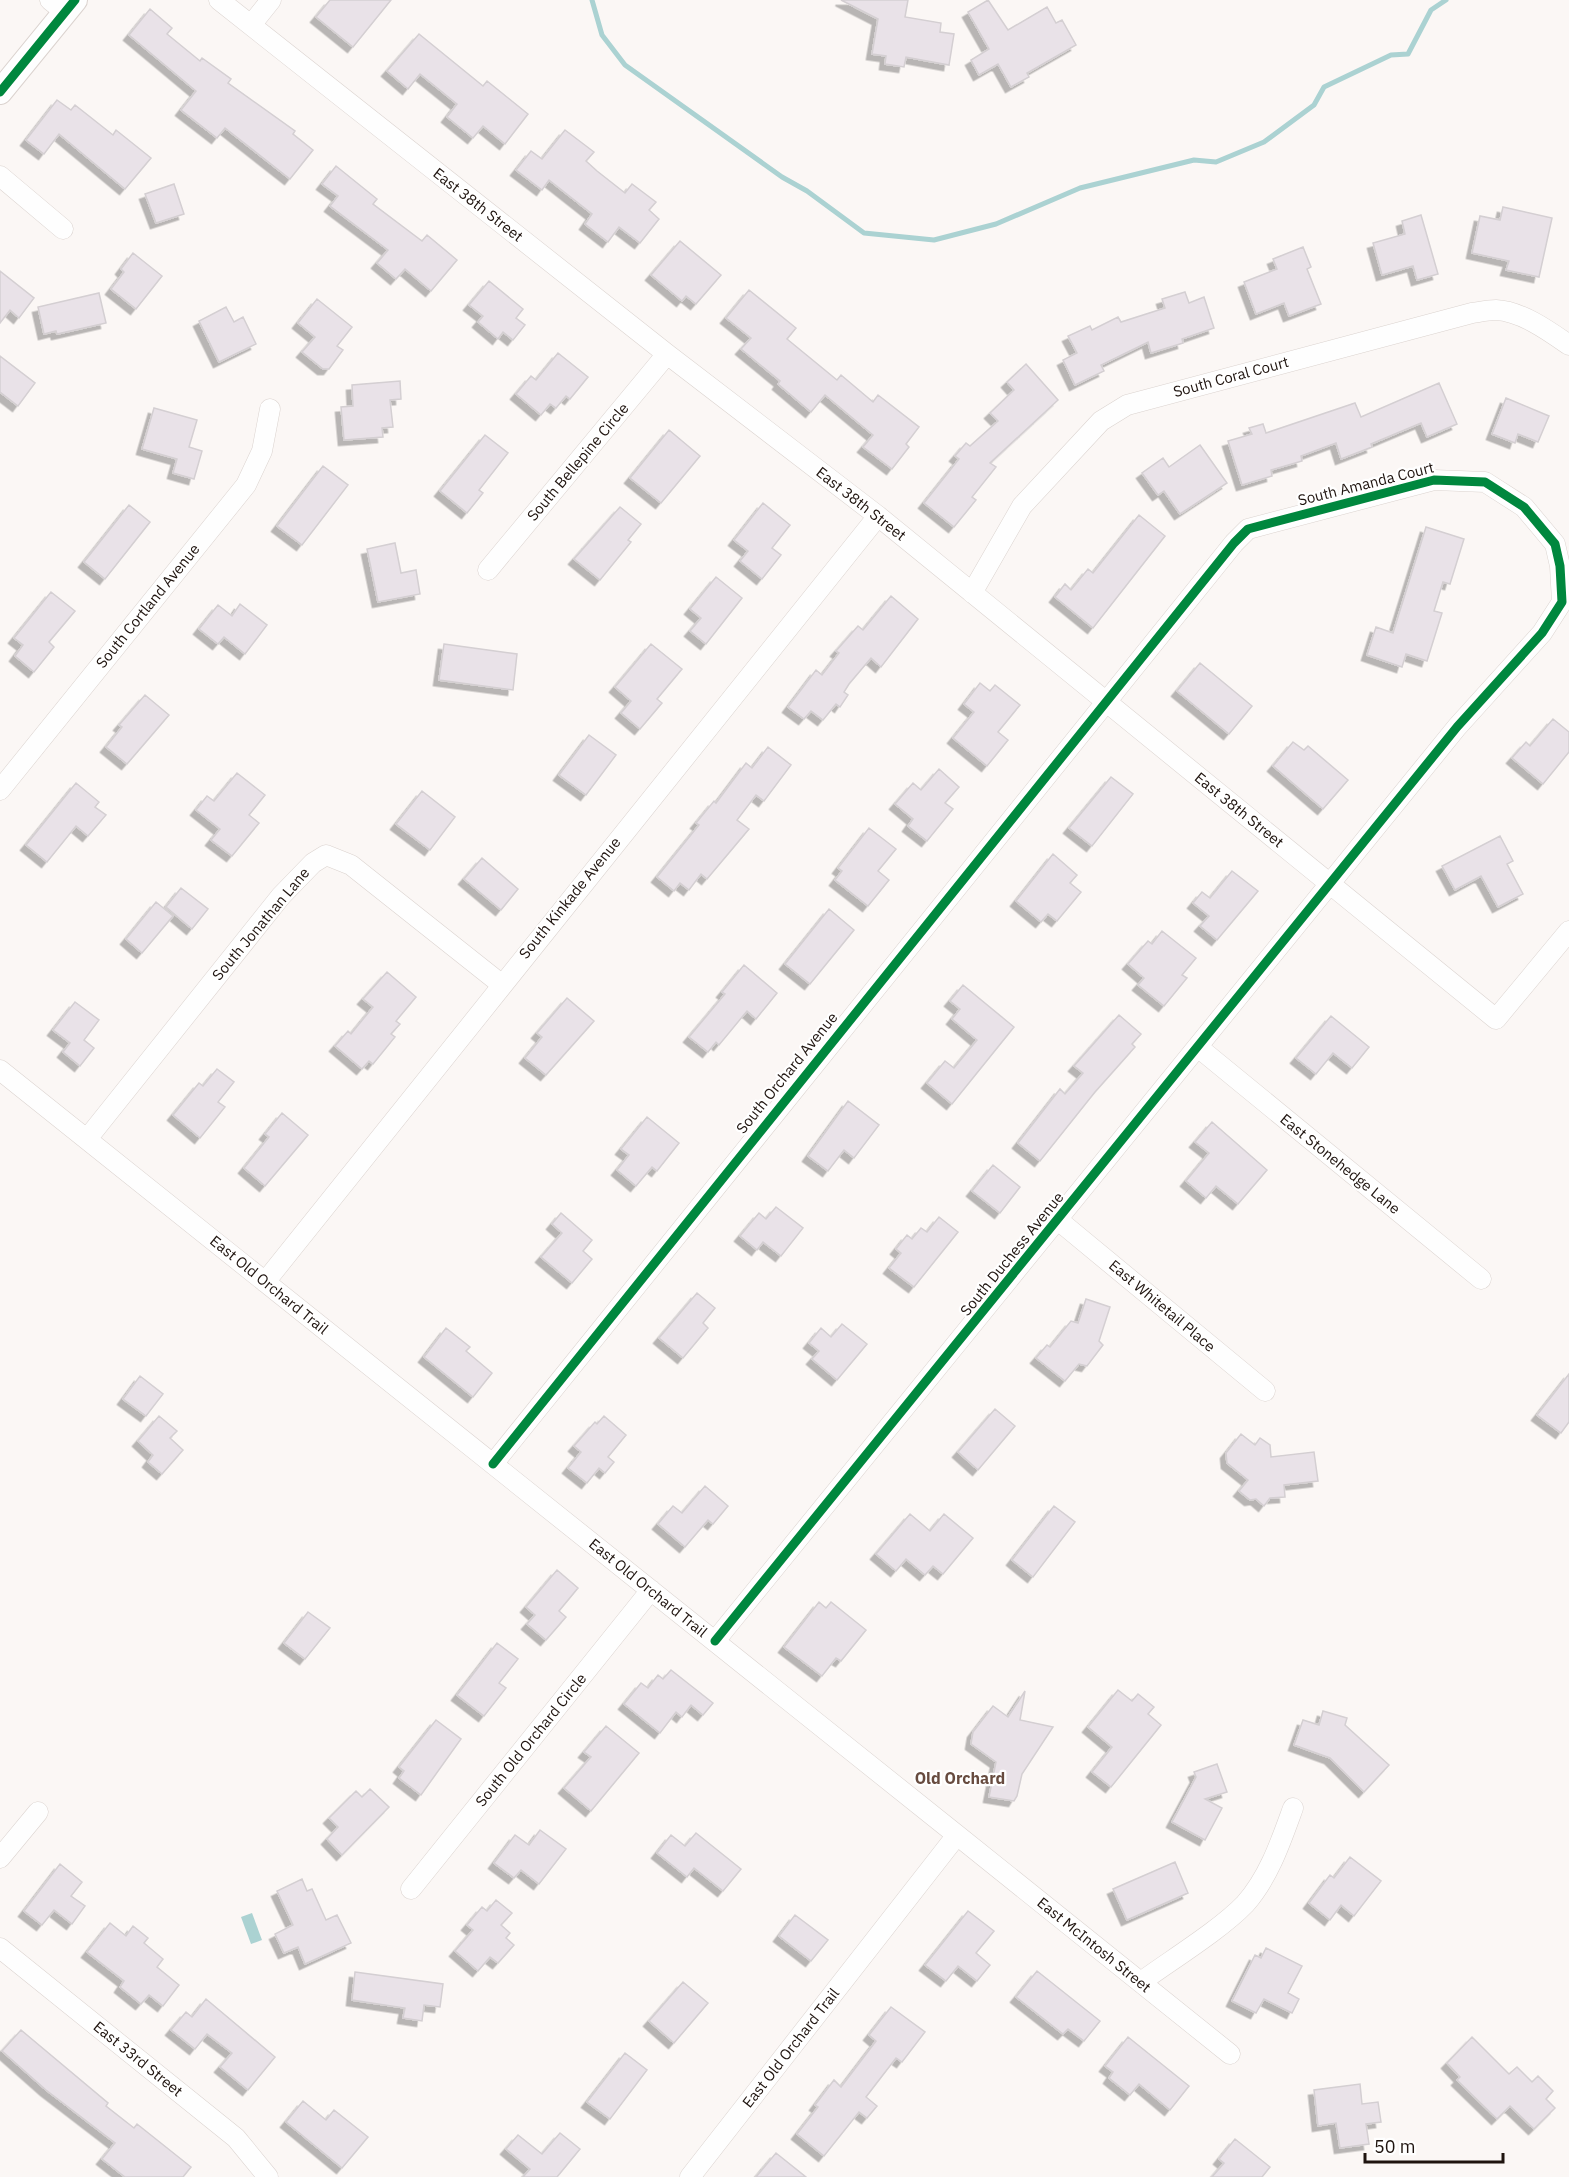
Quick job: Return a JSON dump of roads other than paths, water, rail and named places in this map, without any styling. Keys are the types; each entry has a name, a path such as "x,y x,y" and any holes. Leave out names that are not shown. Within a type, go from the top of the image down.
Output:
{"street":[{"name":"East 38th Street","path":"219,0 667,354 878,516 1496,1019 1569,930"},
{"path":"250,25 271,0"},
{"path":"0,92 63,4"},
{"path":"0,176 63,229"},
{"name":"South Coral Court","path":"972,593 1022,506 1101,421 1127,405 1472,313 1497,310 1519,317 1549,331 1569,345"},
{"name":"South Bellepine Circle","path":"488,570 667,354"},
{"name":"South Cortland Avenue","path":"0,790 246,485 262,451 270,409"},
{"name":"South Amanda Court","path":"1105,700 1248,529 1434,480 1485,482 1524,507 1554,544 1560,566 1562,602 1542,633 1457,727 1331,884"},
{"name":"South Kinkade Avenue","path":"265,1282 501,984 878,516"},
{"name":"South Orchard Avenue","path":"493,1464 1105,700"},
{"name":"South Jonathan Lane","path":"87,1139 281,896 313,863 326,855 351,865 501,984"},
{"name":"South Duchess Avenue","path":"715,1641 1331,884"},
{"name":"East Stonehedge Lane","path":"1199,1048 1481,1279"},
{"name":"East Old Orchard Trail","path":"0,1070 957,1835 690,2177"},
{"name":"East Whitetail Place","path":"1058,1220 1265,1391"},
{"name":"South Old Orchard Circle","path":"411,1889 651,1590"},
{"path":"1141,1982 1244,1904 1261,1882 1278,1849 1293,1808"},
{"path":"0,1858 38,1812"},
{"name":"East McIntosh Street","path":"957,1835 1230,2054"},
{"name":"East 33rd Street","path":"0,1948 236,2139 268,2177"}],"water":[{"path":"252,1913 262,1940 251,1944 241,1917"}],"waterway":[{"path":"592,0 602,35 625,65 782,177 807,191 864,233 934,240 996,224 1080,188 1194,160 1216,162 1264,142 1314,105 1324,87 1391,55 1408,54 1431,10 1446,0"}],"district":[{"name":"Old Orchard","path":"960,1778"}]}
